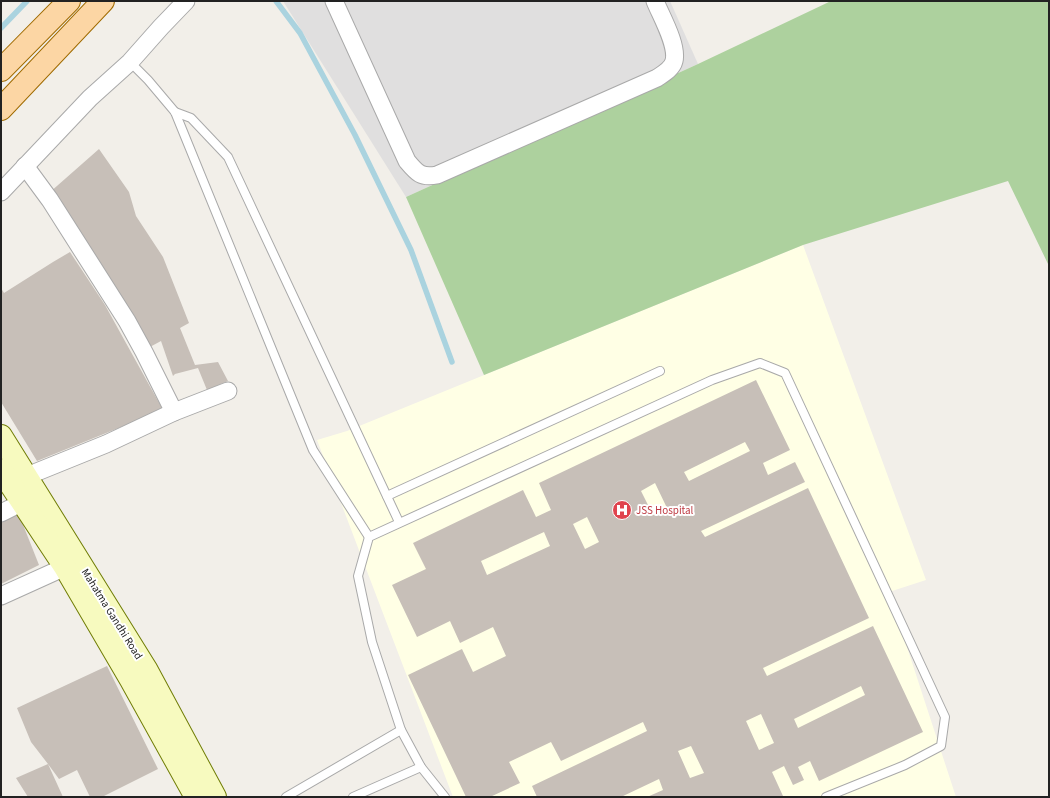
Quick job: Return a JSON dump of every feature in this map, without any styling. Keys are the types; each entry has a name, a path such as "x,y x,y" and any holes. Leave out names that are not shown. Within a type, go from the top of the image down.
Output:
{"main road":[{"path":"1,70 69,1"},
{"path":"1,109 103,1"},
{"name":"Mahatma Gandhi Road","path":"1,436 146,669 215,797"},
{"name":"Mahatma Gandhi Road","path":"1,470 65,567 131,680 196,797"}],"street":[{"path":"1,192 90,98 130,62 186,1"},
{"path":"334,1 407,161 417,173 427,177 437,175 657,78 668,70 674,61 674,46 655,1"},
{"path":"25,166 50,200 127,321 174,412"},
{"path":"27,476 106,444 174,412 228,391"},
{"path":"1,513 23,502"},
{"path":"1,596 65,567"}],"lane":[{"path":"130,62 148,80 175,112 312,450 369,537"},
{"path":"175,112 191,118 228,158 399,522"},
{"path":"445,797 421,767 401,730 372,642 358,576 369,537 712,380 760,362 785,373 945,717 941,746 904,765 826,797"},
{"path":"387,496 660,371"},
{"path":"286,797 401,730"},
{"path":"353,797 421,767"}],"shaded area":[{"path":"283,1 670,1 698,64 406,197"},
{"name":"JSS Hospital","path":"803,245 926,580 889,592 956,797 453,797 317,440 347,431"}],"green space":[{"path":"831,1 1049,1 1049,266 1008,181 803,245 484,375 406,197 698,64"}],"building":[{"path":"99,149 129,192 136,216 163,257 189,323 180,328 195,365 218,362 228,381 207,390 198,368 175,374 173,376 161,341 148,348 49,193"},
{"path":"70,252 105,305 163,410 37,461 1,402 1,288 4,293"},
{"path":"756,380 790,450 763,463 768,475 795,462 805,482 701,531 705,537 808,488 869,618 763,668 767,676 873,626 923,732 819,781 810,761 798,767 804,780 793,785 784,766 772,772 783,796 780,797 647,797 663,790 659,779 621,797 537,797 532,786 647,731 643,722 561,761 551,742 509,762 520,783 490,797 466,797 408,675 462,649 473,672 506,656 493,627 460,643 450,621 417,637 392,585 426,569 413,543 523,490 536,517 551,510 539,483","holes":["745,442 750,451 689,481 684,472","655,483 667,508 653,515 641,491","587,517 599,542 585,549 573,524","544,532 550,546 487,575 481,561","861,686 865,695 798,728 794,719","761,714 774,743 759,750 746,721","691,746 704,773 690,778 678,751"]},
{"path":"18,512 39,565 1,584 1,520"},
{"path":"107,666 158,769 102,797 90,797 77,770 59,779 31,742 17,708"},
{"path":"48,764 63,797 28,797 16,778"}],"waterway":[{"path":"1,28 27,1"},
{"path":"276,1 300,33 355,135 411,250 452,362"}],"place":[{"name":"JSS Hospital","path":"622,510"}]}
